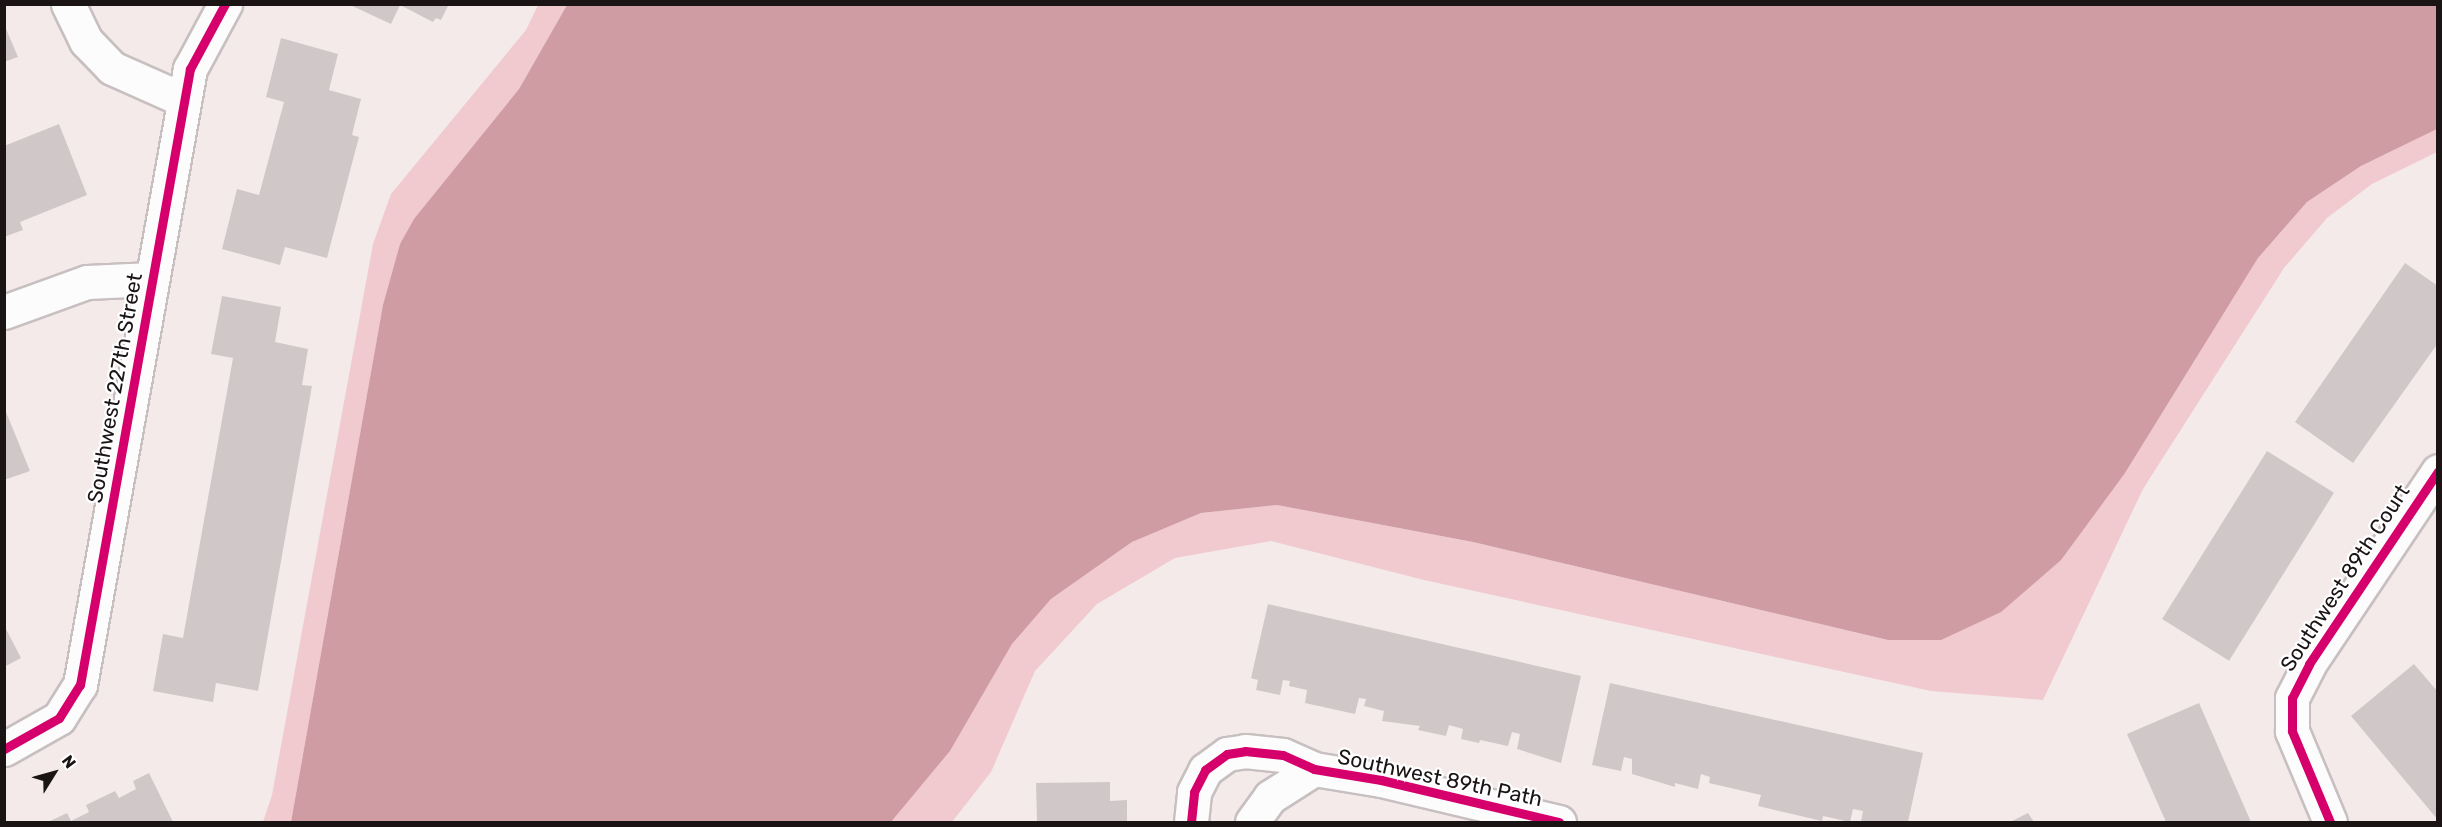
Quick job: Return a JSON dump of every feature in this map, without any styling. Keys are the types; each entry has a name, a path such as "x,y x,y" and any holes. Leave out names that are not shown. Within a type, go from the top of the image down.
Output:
{"street":[{"path":"68,4 86,40 112,68 184,100"},
{"name":"Southwest 227th Street","path":"4,749 59,718 80,685 184,100 196,51 225,4"},
{"name":"Southwest 227th Street","path":"4,312 98,279 152,279"},
{"name":"Southwest 89th Court","path":"2331,822 2295,741 2290,708 2309,664 2438,471"},
{"name":"Southwest 89th Path","path":"1191,822 1198,780 1227,754 1265,751 1314,769 1381,780 1559,822"},
{"path":"1252,822 1270,797 1314,769"}],"shaded area":[{"path":"538,5 567,5 519,89 415,219 400,244 383,306 291,822 263,822 272,795 373,244 391,194 526,30"},
{"path":"567,5 2437,5 2437,129 2361,166 2307,202 2258,258 2125,473 2061,560 2001,612 1941,640 1888,640 1473,542 1277,505 1201,513 1132,542 1051,599 1012,644 950,751 891,822 291,822 383,305 400,244 414,219 519,89"},
{"path":"2437,129 2437,152 2372,184 2327,218 2284,268 2143,489 2043,700 1931,691 1424,580 1271,541 1175,558 1097,604 1035,671 991,772 952,822 891,822 950,751 1012,644 1051,599 1132,542 1201,513 1277,505 1473,542 1888,640 2125,473 2258,258 2307,202 2361,166"}],"building":[{"path":"348,4 449,4 441,20 436,18 433,22 400,5 391,24"},
{"path":"4,24 18,57 4,62"},
{"path":"281,38 338,54 329,90 361,99 352,135 359,137 327,258 285,247 280,265 222,249 237,189 259,195 284,102 266,97"},
{"path":"59,124 87,195 20,222 23,230 4,237 4,146"},
{"path":"2405,263 2438,286 2438,343 2353,463 2295,422"},
{"path":"222,296 281,307 275,342 308,349 302,385 312,386 258,691 216,683 213,702 153,691 163,634 183,638 233,358 211,354"},
{"path":"4,407 30,471 4,480"},
{"path":"2267,451 2334,493 2229,661 2162,619"},
{"path":"1268,604 1581,676 1561,763 1517,749 1520,734 1512,732 1508,746 1480,740 1479,743 1461,739 1463,729 1449,725 1446,736 1418,730 1420,726 1382,721 1384,711 1364,706 1366,699 1359,698 1355,714 1305,703 1307,690 1289,686 1290,681 1283,680 1280,695 1256,690 1258,680 1251,678"},
{"path":"4,625 21,658 6,666 4,664"},
{"path":"2414,664 2438,692 2438,820 2351,716"},
{"path":"1610,683 1923,753 1908,822 1861,822 1863,811 1853,809 1850,822 1823,816 1822,821 1758,806 1761,795 1709,783 1710,777 1701,774 1698,789 1675,783 1675,787 1632,774 1632,759 1624,757 1621,771 1592,765"},
{"path":"2199,703 2251,822 2166,822 2127,734"},
{"path":"149,773 173,822 48,822 67,813 71,821 89,812 86,805 115,791 119,798 136,789 133,781"},
{"path":"1110,782 1110,801 1127,800 1127,822 1037,822 1036,783"},
{"path":"2028,813 2034,822 2010,822"}],"cycle path":[{"path":"4,749 59,718 80,685 190,69 225,4"},
{"path":"2330,822 2292,731 2292,698 2309,664 2438,471"},
{"path":"1191,822 1194,792 1205,770 1227,754 1245,751 1283,755 1314,769 1381,780 1559,822"}]}
